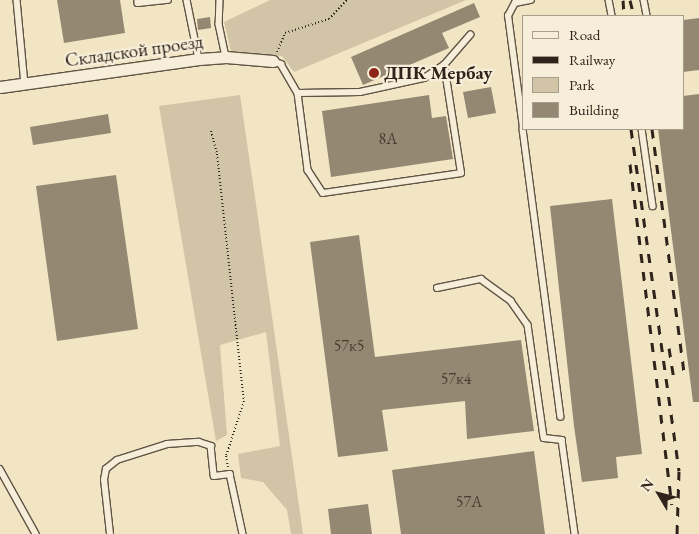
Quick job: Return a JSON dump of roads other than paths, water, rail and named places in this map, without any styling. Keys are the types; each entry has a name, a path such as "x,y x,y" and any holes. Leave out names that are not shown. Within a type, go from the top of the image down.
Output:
{"street":[{"name":"Складской проезд","path":"0,87 198,59 226,57 273,61"}],"lane":[{"path":"17,0 25,84"},
{"path":"138,0 138,3 168,0"},
{"path":"187,0 198,59"},
{"path":"220,0 219,24 226,57"},
{"path":"522,121 508,16 516,3 531,0"},
{"path":"609,0 612,15"},
{"path":"644,0 647,15"},
{"path":"298,93 360,92 424,78 444,65 470,35"},
{"path":"273,61 281,64 289,82 298,93 308,170 324,193 461,173 444,65"},
{"path":"523,130 561,416"},
{"path":"642,130 653,206"},
{"path":"437,288 482,279 511,301 528,325 544,438 562,440 575,534"},
{"path":"110,534 104,480 106,469 117,460 167,444 199,442 210,446 214,476 230,474 243,534"},
{"path":"0,469 36,534"}],"railway":[{"path":"623,0 624,15"},
{"path":"630,0 634,15"},
{"path":"631,130 679,471 677,534"},
{"path":"652,130 685,378"},
{"path":"630,164 672,504"},
{"path":"669,348 674,379"}],"place":[{"name":"ДПК Мербау","path":"374,73"}]}
